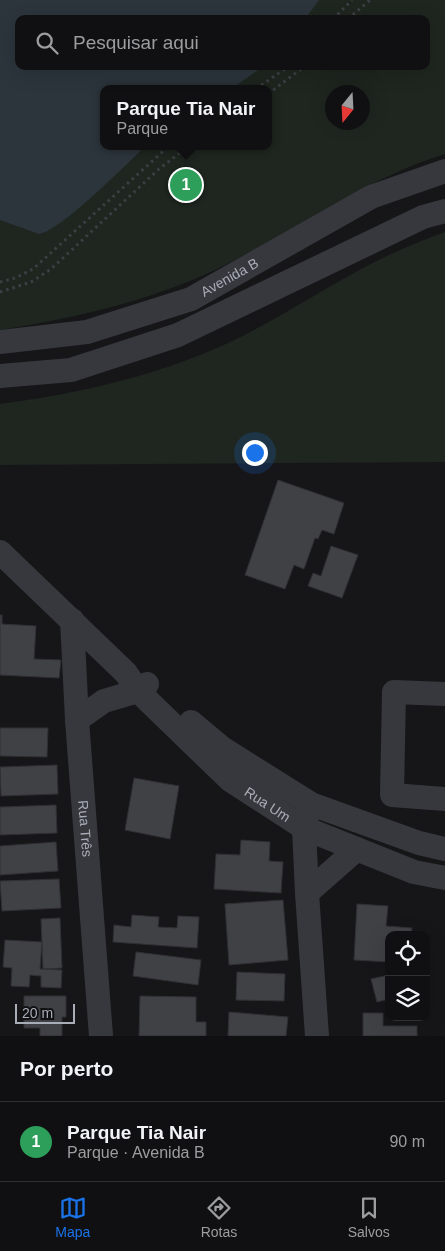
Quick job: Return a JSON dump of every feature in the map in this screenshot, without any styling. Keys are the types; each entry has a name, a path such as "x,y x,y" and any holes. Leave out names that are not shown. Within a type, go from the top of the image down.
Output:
{"street":[{"name":"Avenida B","path":"0,342 88,332 191,299 371,197 445,170"},
{"name":"Avenida B","path":"0,376 71,370 178,335 423,217 445,211"},
{"name":"Rua Um","path":"0,552 137,683 230,780 304,828 414,872 445,878"},
{"name":"Rua Três","path":"72,620 77,720 101,1036"},
{"name":"Rua Um","path":"137,683 222,748 311,804 419,844 445,849"},
{"path":"77,720 104,701 137,683"},
{"path":"445,694 394,692 392,795 445,799"},
{"path":"311,804 304,828 317,1036"},
{"path":"307,893 357,849"}],"path":[{"path":"337,15 352,0"},
{"path":"353,15 370,0"},
{"path":"262,85 283,70"},
{"path":"272,91 300,70"},
{"path":"0,282 15,278 33,269 165,150"},
{"path":"0,292 31,282 51,269 159,169 184,150"}],"shaded area":[{"path":"0,0 445,0 445,154 388,176 256,249 202,276 146,297 88,313 0,330"},
{"path":"0,0 319,0 308,15 15,15 15,70 258,70 237,85 100,85 100,150 142,150 77,210 49,230 39,234 0,220"},
{"path":"445,232 445,462 0,465 0,404 58,395 116,382 199,355 262,326 375,262"}],"building":[{"path":"278,480 344,503 334,534 322,530 318,539 315,538 304,569 294,565 285,589 245,575"},
{"path":"331,546 358,555 342,598 308,586 313,573 321,576"},
{"path":"0,615 2,615 2,624 36,626 34,659 61,660 59,678 0,675"},
{"path":"0,728 48,728 47,757 0,756"},
{"path":"57,765 58,794 1,796 0,767"},
{"path":"134,778 179,786 170,839 125,830"},
{"path":"56,805 57,833 0,835 0,807"},
{"path":"241,840 270,842 269,861 283,862 281,893 214,889 216,854 240,855"},
{"path":"56,842 58,871 0,875 0,846"},
{"path":"59,879 61,908 2,911 0,881"},
{"path":"283,900 288,960 229,965 225,904"},
{"path":"357,904 388,906 386,926 412,928 412,931 385,931 385,962 354,960"},
{"path":"132,915 159,917 158,927 177,928 178,916 199,917 197,948 113,942 114,925 131,927"},
{"path":"60,918 62,968 43,969 41,919"},
{"path":"5,940 42,942 40,969 62,970 61,988 41,987 41,976 30,975 29,987 11,986 12,968 3,967"},
{"path":"136,952 201,960 198,985 133,976"},
{"path":"237,972 285,974 284,1001 236,1000"},
{"path":"385,976 385,1000 377,1002 371,979"},
{"path":"24,996 66,996 66,1017 62,1017 62,1036 40,1036 40,1028 24,1028"},
{"path":"140,996 196,997 196,1022 206,1022 206,1036 139,1036"},
{"path":"229,1012 288,1017 286,1036 228,1036"},
{"path":"363,1013 383,1013 383,1026 417,1026 417,1036 363,1036"}],"place":[{"name":"Parque Tia Nair","path":"186,185"}]}
